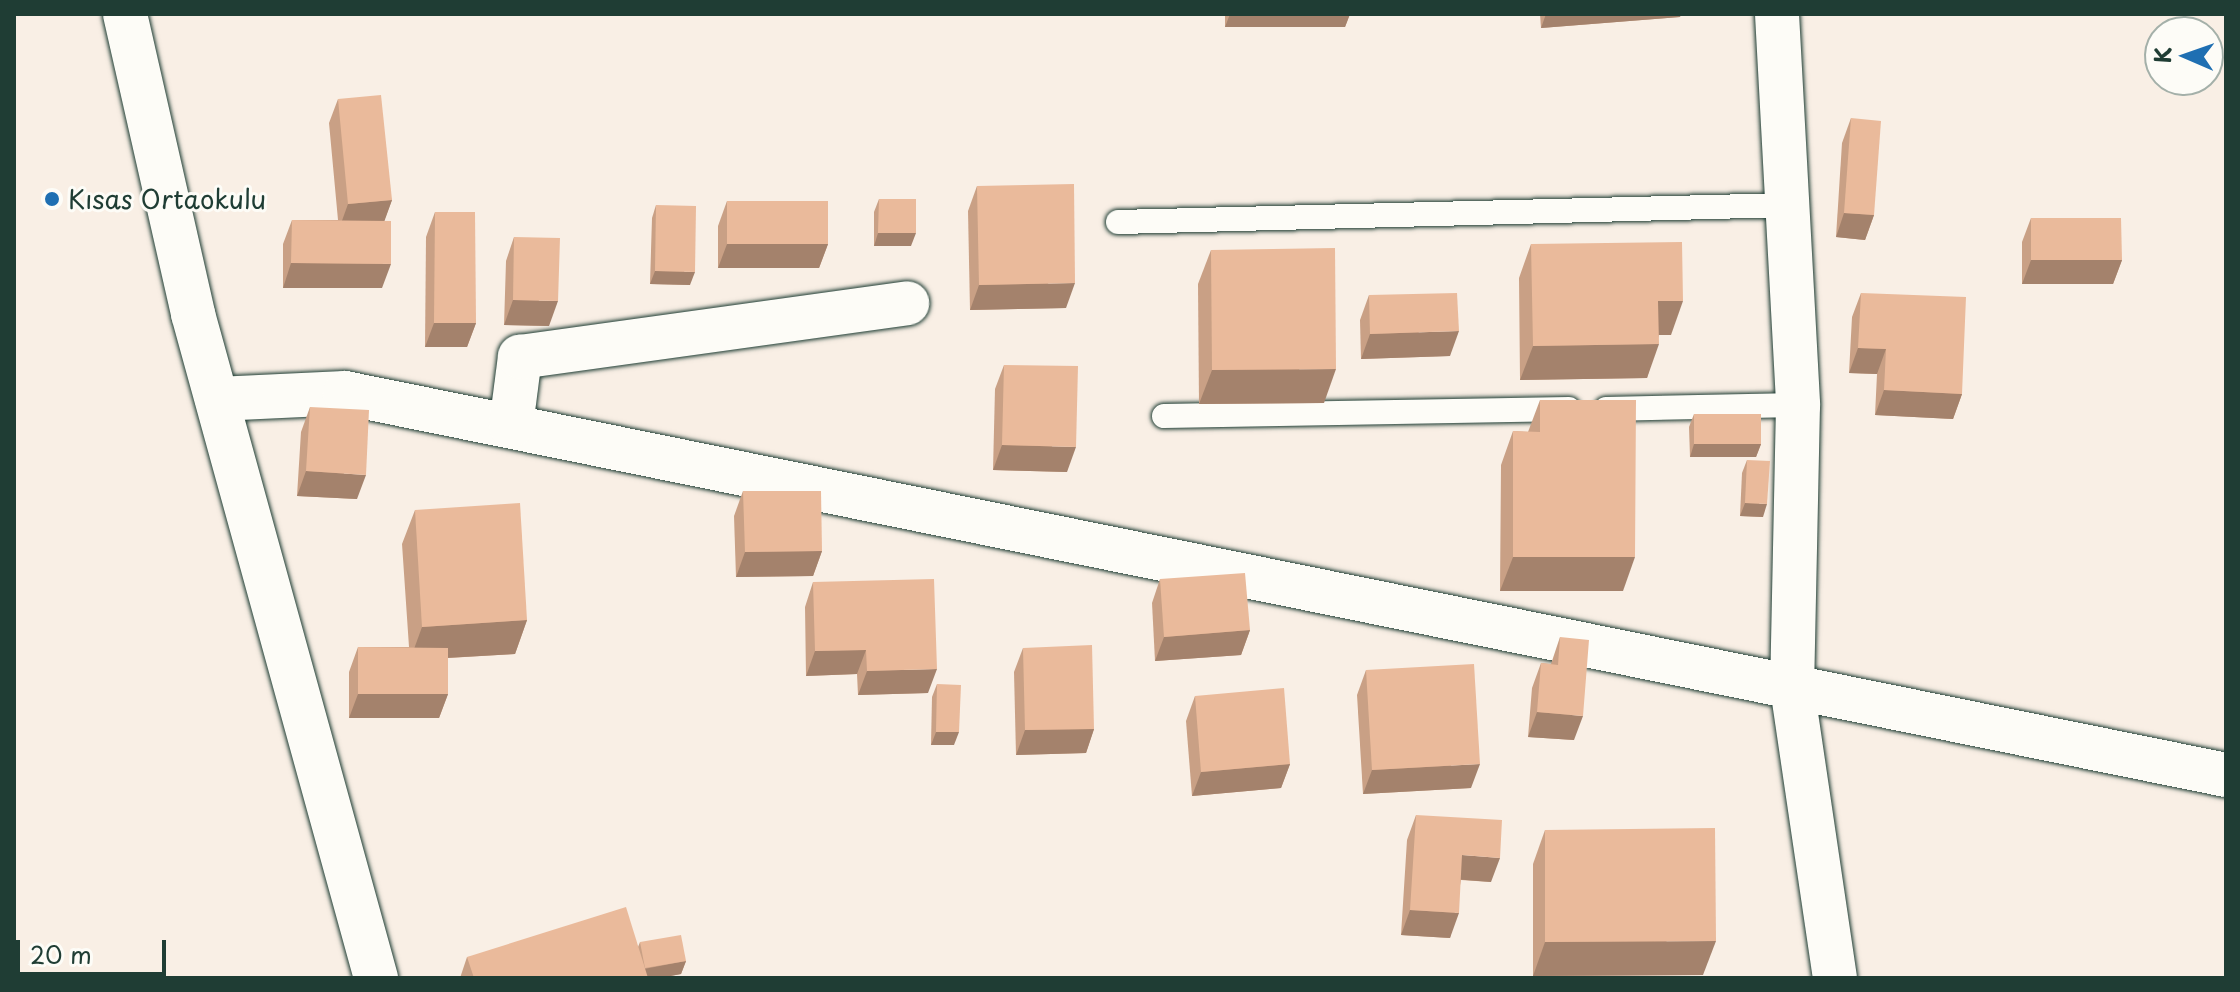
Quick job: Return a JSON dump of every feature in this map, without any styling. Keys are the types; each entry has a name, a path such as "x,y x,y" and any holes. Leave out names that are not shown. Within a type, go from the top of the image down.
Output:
{"street":[{"path":"125,14 193,314 376,978"},
{"path":"1777,14 1798,405 1792,687 1835,978"},
{"path":"511,426 520,357 907,303"},
{"path":"217,399 345,393 2226,775"}],"lane":[{"path":"1118,222 1788,205"},
{"path":"1164,416 1798,405"}],"building":[{"path":"381,95 392,200 348,204 338,99"},
{"path":"1851,118 1881,121 1874,215 1844,213"},
{"path":"1074,184 1075,283 979,285 977,186"},
{"path":"879,199 916,199 916,233 878,233"},
{"path":"727,201 828,201 828,244 727,244"},
{"path":"656,205 696,206 695,272 655,271"},
{"path":"435,212 475,212 476,323 434,323"},
{"path":"2031,218 2121,218 2122,260 2031,260"},
{"path":"292,220 391,221 391,264 291,263"},
{"path":"514,237 560,238 558,301 513,300"},
{"path":"1682,242 1683,301 1658,301 1659,344 1533,346 1531,244"},
{"path":"1335,248 1336,369 1212,370 1211,250"},
{"path":"1457,293 1459,331 1370,334 1369,295"},
{"path":"1861,293 1966,297 1962,394 1884,390 1886,349 1858,348"},
{"path":"1004,365 1078,366 1076,447 1002,445"},
{"path":"1540,400 1636,400 1635,557 1513,557 1513,431 1540,432"},
{"path":"310,407 369,410 366,475 306,471"},
{"path":"1694,414 1761,414 1761,444 1694,444"},
{"path":"1747,460 1770,461 1767,504 1745,503"},
{"path":"743,491 821,491 822,551 745,552"},
{"path":"520,503 527,620 422,627 415,510"},
{"path":"1245,573 1250,630 1164,637 1160,579"},
{"path":"934,579 937,669 867,671 866,650 815,651 813,582"},
{"path":"1560,637 1589,640 1583,716 1537,712 1541,663 1558,665"},
{"path":"1092,645 1094,729 1025,730 1023,648"},
{"path":"358,647 448,648 448,694 358,694"},
{"path":"1474,664 1480,764 1372,770 1366,670"},
{"path":"937,684 961,685 959,732 936,732"},
{"path":"1284,688 1290,764 1201,772 1195,696"},
{"path":"1416,815 1502,820 1500,858 1462,855 1459,913 1410,910"},
{"path":"1715,828 1716,941 1545,942 1545,830"},
{"path":"626,907 648,978 474,978 467,957"},
{"path":"681,935 686,961 645,968 640,942"}],"place":[{"name":"Kısas Ortaokulu","path":"52,199"}]}
